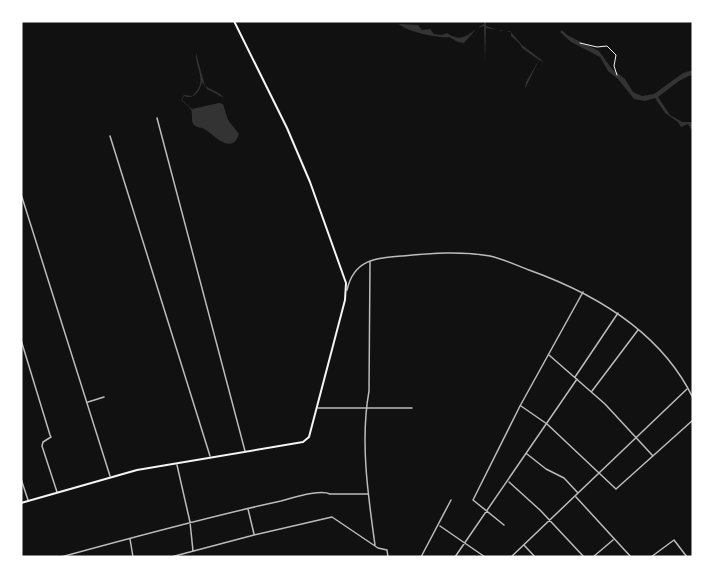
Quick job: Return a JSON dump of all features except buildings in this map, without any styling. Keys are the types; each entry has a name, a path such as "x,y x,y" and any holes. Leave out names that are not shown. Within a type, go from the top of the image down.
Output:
{"main road":[{"path":"21,503 110,477 307,440 347,290 310,182 234,21"}],"street":[{"path":"157,118 246,452"},
{"path":"110,136 210,458"},
{"path":"21,194 110,477"},
{"path":"347,290 354,272 360,265 370,261 442,252 489,256 559,280 618,313 676,368 693,398"},
{"path":"370,261 369,391 366,408 368,495 375,545"},
{"path":"504,525 474,500 520,406 583,292"},
{"path":"455,557 547,424 618,313"},
{"path":"591,392 638,330"},
{"path":"21,340 51,437 43,442 42,446 57,492"},
{"path":"548,354 591,392 653,456"},
{"path":"511,557 688,388"},
{"path":"87,402 104,397"},
{"path":"520,406 547,424 616,489 693,420"},
{"path":"317,408 412,408"},
{"path":"526,454 546,470 564,478 578,494"},
{"path":"177,464 190,522 193,551"},
{"path":"21,479 28,501"},
{"path":"508,481 584,557"},
{"path":"61,557 190,522 325,492 368,495"},
{"path":"575,497 631,557"},
{"path":"421,557 452,500"},
{"path":"248,508 254,535"},
{"path":"171,557 332,517 375,545 387,550 388,557"},
{"path":"440,525 485,557"},
{"path":"130,538 133,557"},
{"path":"593,557 614,539"},
{"path":"651,557 674,540 687,557"},
{"path":"524,545 536,557"}],"path":[{"path":"579,43 607,46 616,55 614,66 617,75"}],"shaded area":[{"path":"486,21 486,26 498,30 486,28 485,62 484,26 478,28"},
{"path":"399,24 418,25 422,30 430,29 434,34 447,33 458,38 467,36 476,29 464,43 449,37 415,32"},
{"path":"562,30 567,35 599,51 612,69 625,79 633,92 642,96 654,94 683,73 693,70 693,74 679,81 658,97 670,115 682,122 693,122 693,129 688,124 681,127 665,113 655,98 645,101 634,99 618,79 608,71 600,57 571,42 560,32"},
{"path":"511,32 522,45 544,62 522,48 511,36"},
{"path":"196,53 205,86 224,98 207,89 202,82 196,94 191,97 184,96 182,100 192,109 223,104 228,120 239,134 232,143 228,144 219,140 194,125 190,109 181,100 184,95 192,96 200,85"},
{"path":"539,60 525,89 526,82"}]}
